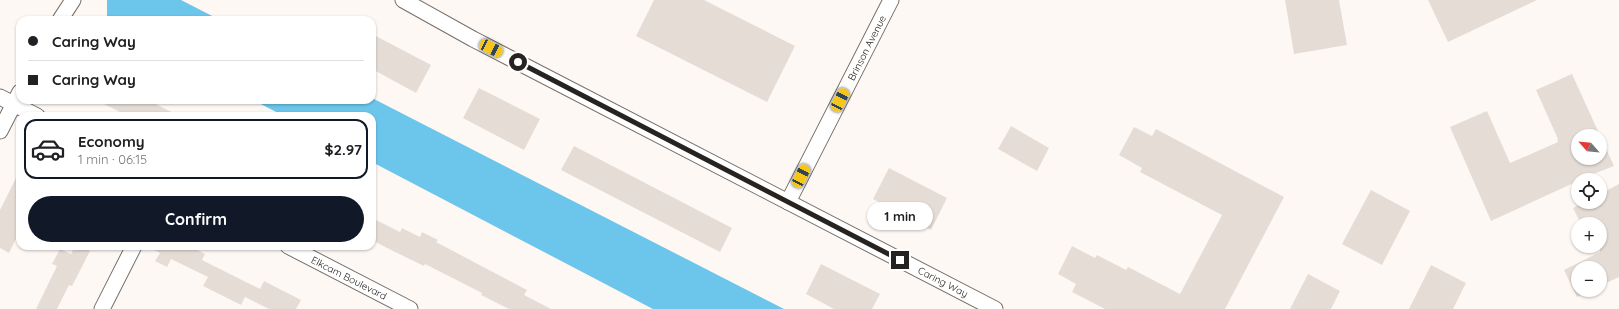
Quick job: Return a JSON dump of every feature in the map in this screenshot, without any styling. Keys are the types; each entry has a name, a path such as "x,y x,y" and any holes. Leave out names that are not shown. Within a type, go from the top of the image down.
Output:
{"street":[{"path":"63,16 73,0"},
{"name":"Caring Way","path":"403,0 473,39 995,309"},
{"name":"Brinson Avenue","path":"788,202 891,0"},
{"path":"0,97 16,98"},
{"path":"0,130 16,100"},
{"path":"24,104 33,112"},
{"path":"102,309 132,250"},
{"name":"Elkcam Boulevard","path":"296,250 410,309"}],"water":[{"path":"107,0 181,0 212,16 107,16"},
{"path":"376,100 784,309 653,309 376,164 376,112 276,112 261,104 376,104"}],"building":[{"path":"654,0 704,0 795,46 767,102 636,36"},
{"path":"1285,0 1339,0 1347,45 1294,54"},
{"path":"1428,0 1537,0 1448,42"},
{"path":"376,36 431,65 416,93 376,71"},
{"path":"1572,74 1597,129 1571,129 1571,165 1607,165 1607,151 1614,166 1596,173 1571,173 1571,184 1491,221 1450,127 1487,111 1510,163 1558,142 1536,90"},
{"path":"479,88 540,119 524,150 463,118"},
{"path":"104,104 156,104 171,112 120,112"},
{"path":"1011,126 1049,148 1037,171 998,149"},
{"path":"1134,127 1152,136 1156,129 1284,197 1225,309 1105,309 1072,292 1076,284 1058,274 1072,246 1095,258 1097,255 1126,270 1128,267 1180,294 1222,215 1140,172 1142,168 1119,155"},
{"path":"574,146 732,228 720,252 561,170"},
{"path":"889,168 947,198 931,230 873,199"},
{"path":"16,178 16,239 9,253 0,248 0,210"},
{"path":"1619,184 1619,277 1607,283 1607,261 1582,261 1598,253 1607,253 1607,217 1578,217 1574,209 1607,209 1607,190"},
{"path":"1371,190 1410,211 1382,265 1342,244"},
{"path":"376,220 400,232 402,228 420,237 422,232 438,240 436,242 527,290 524,295 551,309 509,309 481,295 482,293 425,264 424,266 376,242"},
{"path":"59,250 71,254 73,250 90,251 72,286 69,285 57,309 36,309 57,266 52,264"},
{"path":"154,250 197,250 205,254 202,260 260,289 264,281 301,300 296,309 269,309 245,297 241,305 203,286 208,277 171,259 167,267 155,261 160,253"},
{"path":"821,264 880,294 872,309 834,309 806,294"},
{"path":"1431,265 1466,283 1453,309 1409,309"},
{"path":"1571,266 1571,285 1564,270"},
{"path":"1308,274 1340,291 1331,309 1290,309"}],"route":[{"path":"518,62 900,260"}]}
